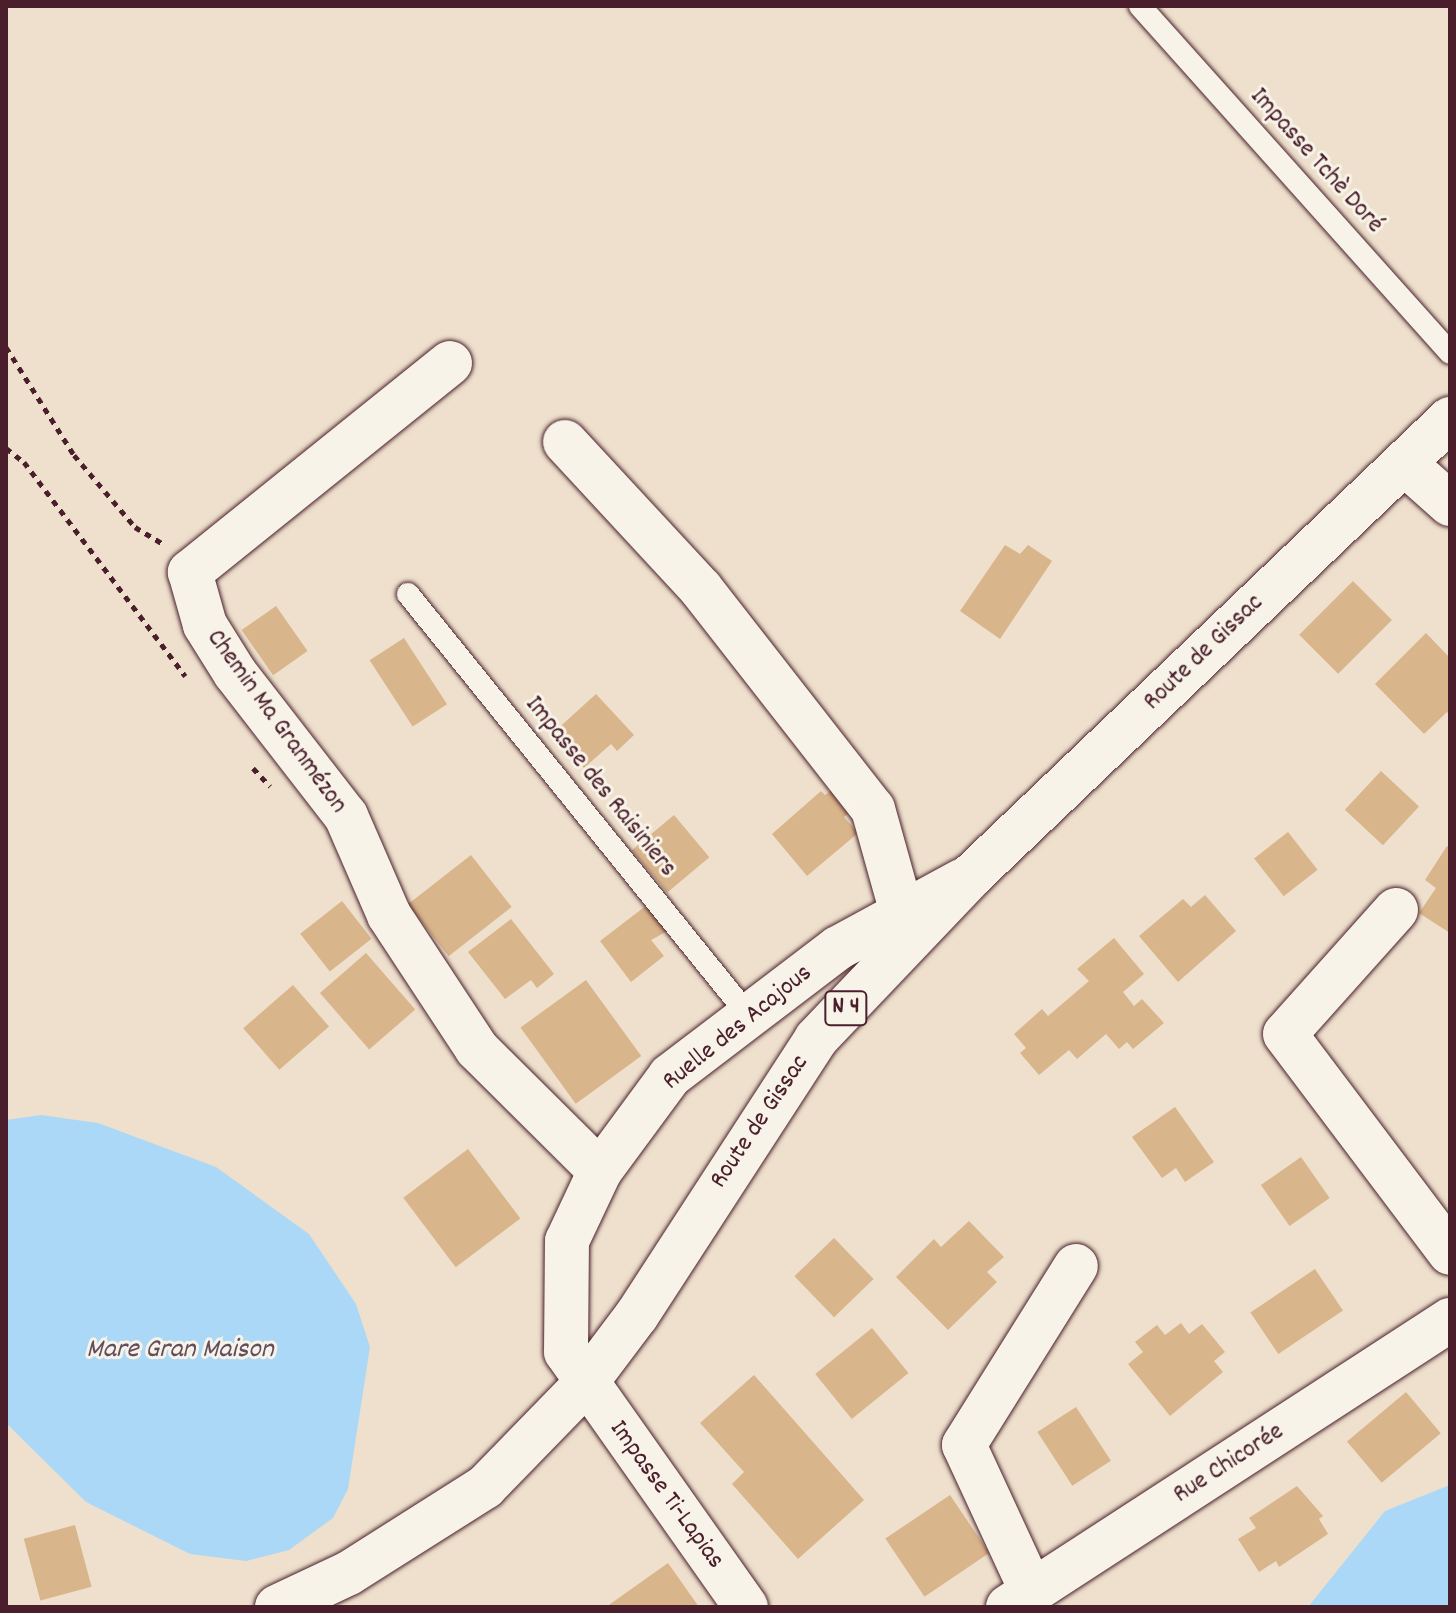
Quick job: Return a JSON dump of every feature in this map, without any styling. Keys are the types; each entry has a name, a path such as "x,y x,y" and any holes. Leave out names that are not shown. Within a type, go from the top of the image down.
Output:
{"street":[{"path":"190,572 450,363"},
{"name":"Route de Gissac","path":"277,1607 349,1573 444,1517 485,1487 585,1384 637,1315 816,1039 972,875 1450,419"},
{"path":"565,442 701,589 873,809 902,913"},
{"path":"1404,463 1450,504"},
{"name":"Chemin Ma Granmézon","path":"190,572 205,625 235,673 346,816 389,915 477,1049 600,1171"},
{"name":"Ruelle des Acajous","path":"585,1384 566,1352 567,1241 600,1171 670,1076 838,948 972,875"},
{"path":"1396,910 1285,1034 1450,1253"},
{"path":"1020,1599 964,1445 1076,1266"},
{"name":"Rue Chicorée","path":"1020,1599 1450,1320"},
{"name":"Impasse Ti-Lapias","path":"585,1384 746,1607"}],"lane":[{"name":"Impasse Tchè Doré","path":"1140,6 1450,353"},
{"name":"Impasse des Raisiniers","path":"408,594 749,1016"}],"path":[{"path":"6,347 74,455 135,527 164,544 190,572"},
{"path":"6,448 24,462 190,683"},
{"path":"247,760 266,786 326,790"}],"water":[{"name":"Mare Gran Maison","path":"41,1115 98,1123 216,1167 309,1234 356,1304 370,1347 348,1489 333,1518 289,1550 246,1561 190,1554 86,1502 6,1423 6,1120"},
{"path":"1450,1485 1450,1607 1308,1607 1385,1511"}],"building":[{"path":"1005,545 1020,554 1028,545 1052,561 1000,639 960,611"},
{"path":"1353,581 1392,620 1338,674 1299,635"},
{"path":"276,606 308,651 273,675 242,630"},
{"path":"1426,633 1450,658 1450,715 1447,712 1424,734 1375,684"},
{"path":"404,638 447,704 413,727 370,660"},
{"path":"596,694 634,735 617,751 611,744 584,768 553,733"},
{"path":"1381,771 1419,806 1383,845 1345,810"},
{"path":"843,782 861,804 844,817 858,833 807,876 772,834 821,791 825,795"},
{"path":"674,815 709,857 667,892 632,850"},
{"path":"1288,832 1318,870 1284,896 1254,858"},
{"path":"1447,846 1450,848 1450,933 1419,913 1436,888 1425,880"},
{"path":"471,855 512,907 449,956 408,904"},
{"path":"660,895 682,923 651,940 664,956 631,982 600,941"},
{"path":"1205,895 1236,931 1178,982 1139,936 1183,899 1191,907"},
{"path":"342,901 372,939 330,971 300,934"},
{"path":"511,919 554,974 537,988 531,980 505,999 468,952"},
{"path":"1114,938 1144,974 1123,992 1134,1006 1142,999 1164,1023 1133,1049 1127,1042 1119,1049 1106,1034 1077,1059 1069,1050 1039,1075 1020,1053 1026,1048 1014,1034 1042,1009 1048,1016 1089,981 1077,969"},
{"path":"366,953 415,1010 369,1050 320,993"},
{"path":"586,980 641,1056 576,1104 520,1028"},
{"path":"293,985 329,1027 279,1070 243,1028"},
{"path":"1175,1107 1214,1162 1185,1182 1176,1168 1162,1178 1132,1137"},
{"path":"468,1149 520,1218 456,1267 403,1198"},
{"path":"1301,1157 1330,1198 1290,1226 1261,1185"},
{"path":"969,1221 1004,1257 987,1272 997,1282 948,1330 896,1277 934,1239 941,1247"},
{"path":"834,1238 874,1279 834,1317 794,1276"},
{"path":"1315,1269 1343,1310 1278,1354 1250,1313"},
{"path":"1181,1323 1189,1334 1202,1324 1225,1352 1214,1361 1223,1372 1170,1416 1128,1364 1143,1352 1135,1342 1157,1325 1165,1335"},
{"path":"872,1328 909,1373 852,1419 815,1374"},
{"path":"754,1375 864,1500 798,1559 732,1484 744,1472 700,1423"},
{"path":"1406,1392 1441,1433 1382,1483 1347,1441"},
{"path":"1076,1407 1111,1461 1072,1486 1037,1432"},
{"path":"1297,1486 1323,1516 1319,1519 1328,1534 1279,1567 1276,1561 1259,1572 1238,1539 1256,1528 1249,1518"},
{"path":"950,1495 989,1553 924,1597 885,1539"},
{"path":"75,1525 92,1587 40,1601 24,1539"},
{"path":"668,1563 699,1607 606,1607"}]}
